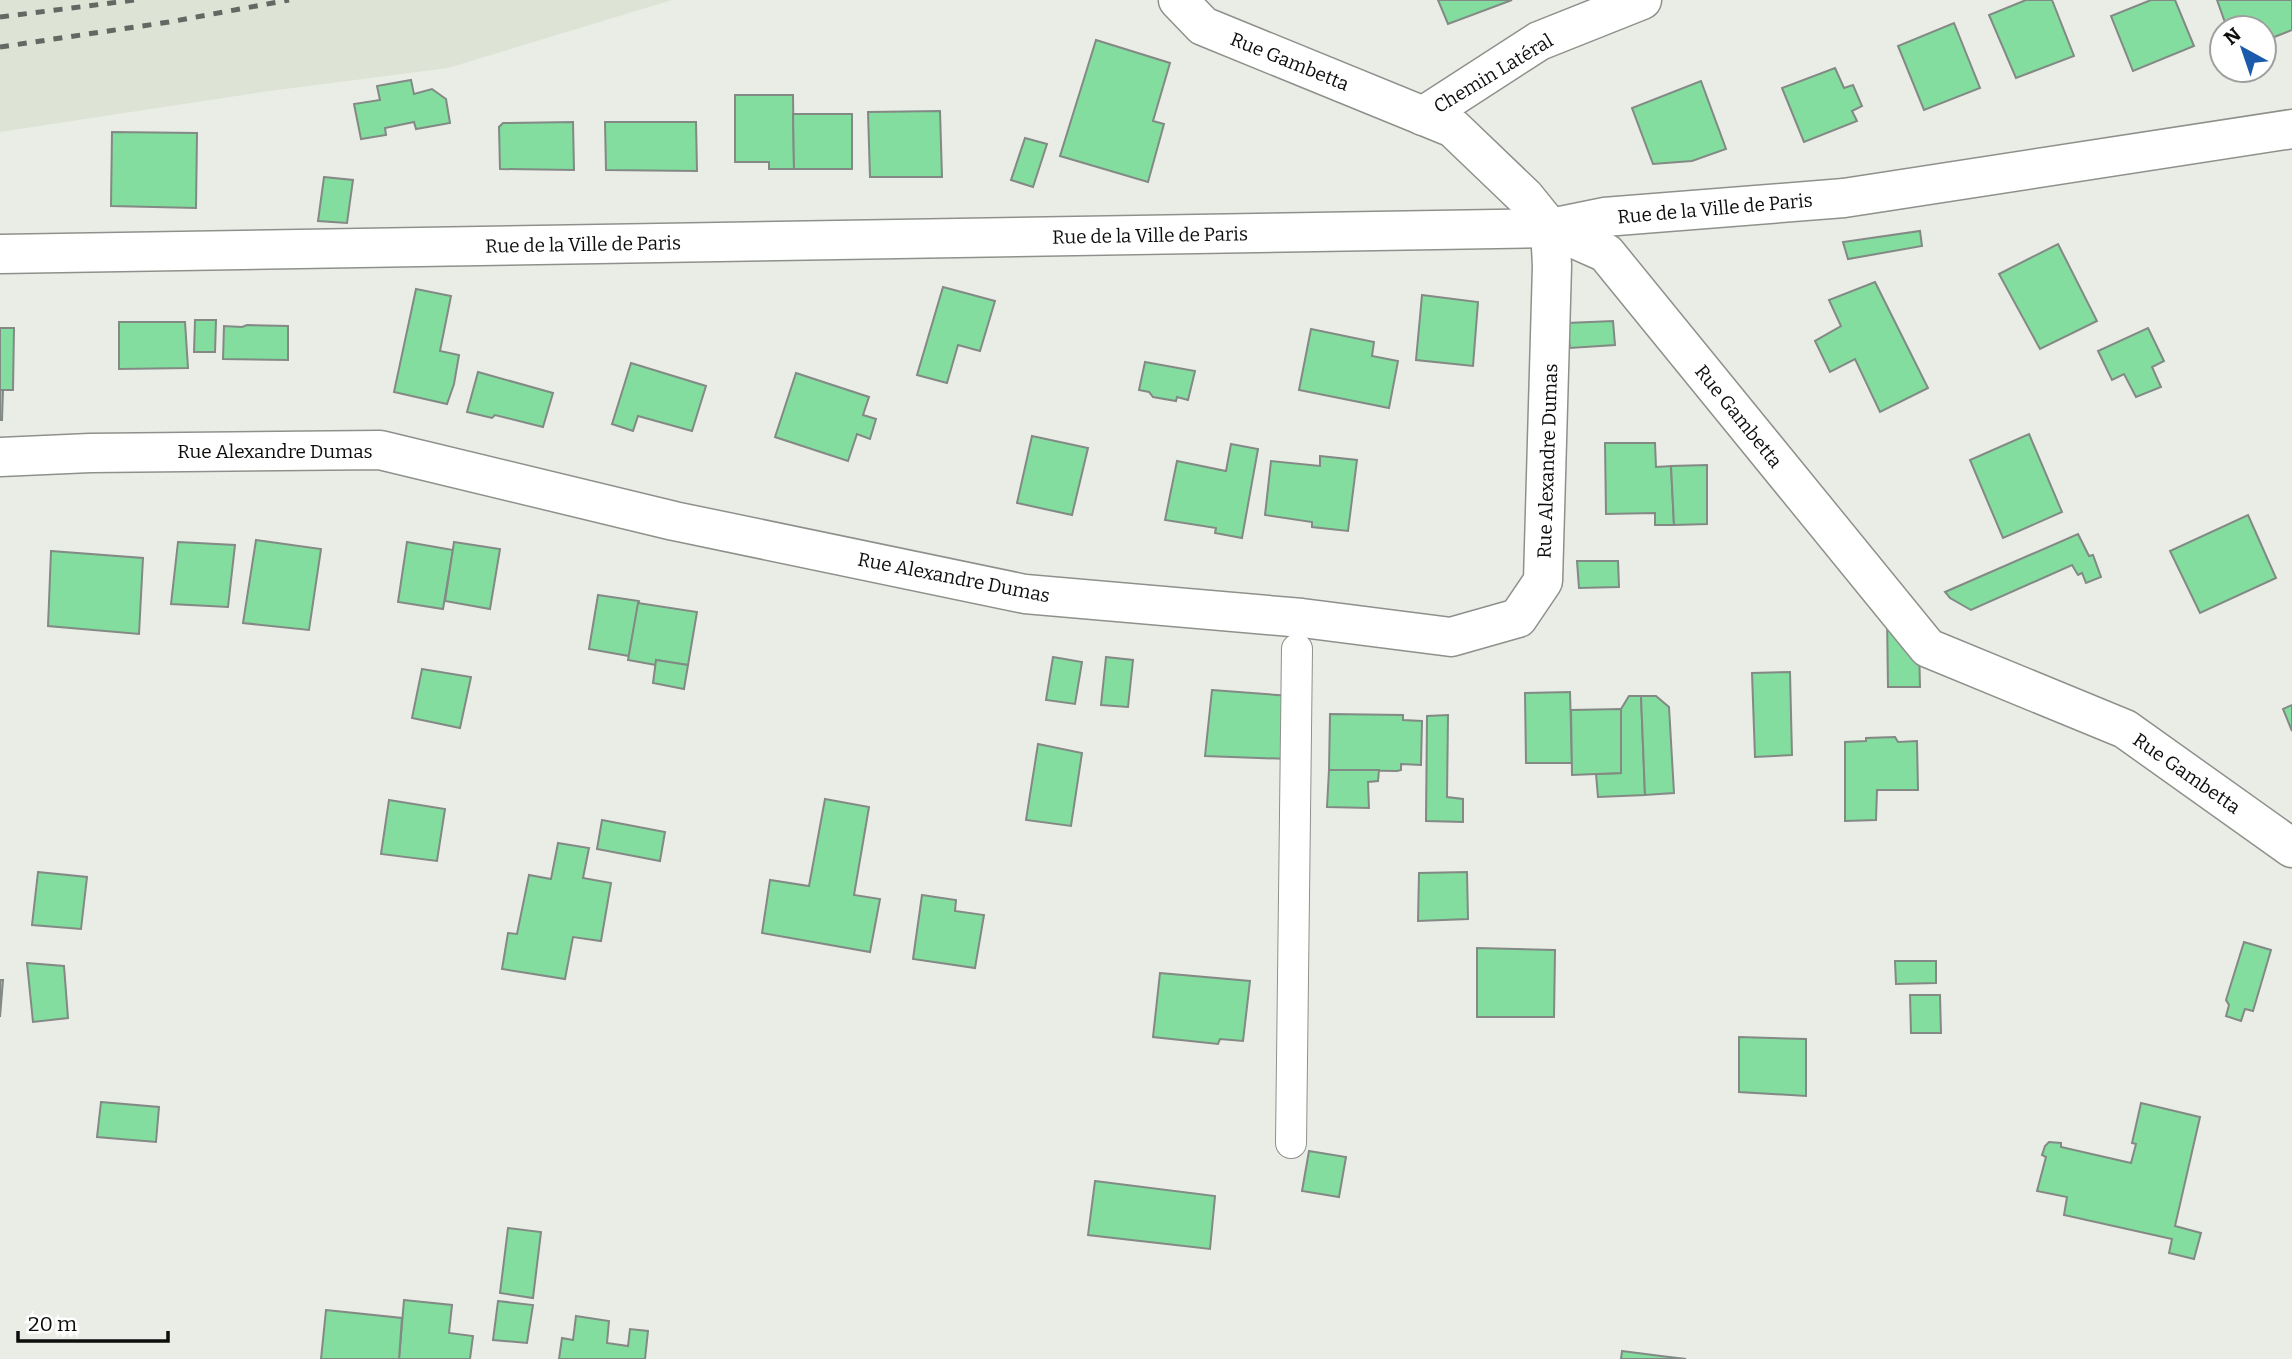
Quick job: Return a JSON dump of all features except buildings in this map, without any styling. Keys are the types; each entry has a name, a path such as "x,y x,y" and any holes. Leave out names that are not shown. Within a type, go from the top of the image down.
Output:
{"street":[{"name":"Rue Gambetta","path":"1178,0 1203,26 1453,128 1525,197 1550,228 1606,253 1928,649 2125,729 2292,848"},
{"name":"Chemin Latéral","path":"1423,116 1539,41 1642,0"},
{"name":"Rue de la Ville de Paris","path":"0,254 1550,228 1604,217 1844,198 2292,129"},
{"name":"Rue Alexandre Dumas","path":"0,457 90,453 380,450 674,521 1025,594 1302,618 1451,637 1518,618 1543,581 1552,265 1550,228"}],"lane":[{"path":"1291,1143 1297,649"}],"shaded area":[{"path":"0,0 672,0 448,68 262,92 0,132"}],"railway":[{"path":"0,17 135,0"},
{"path":"0,47 169,22 289,0"}]}
